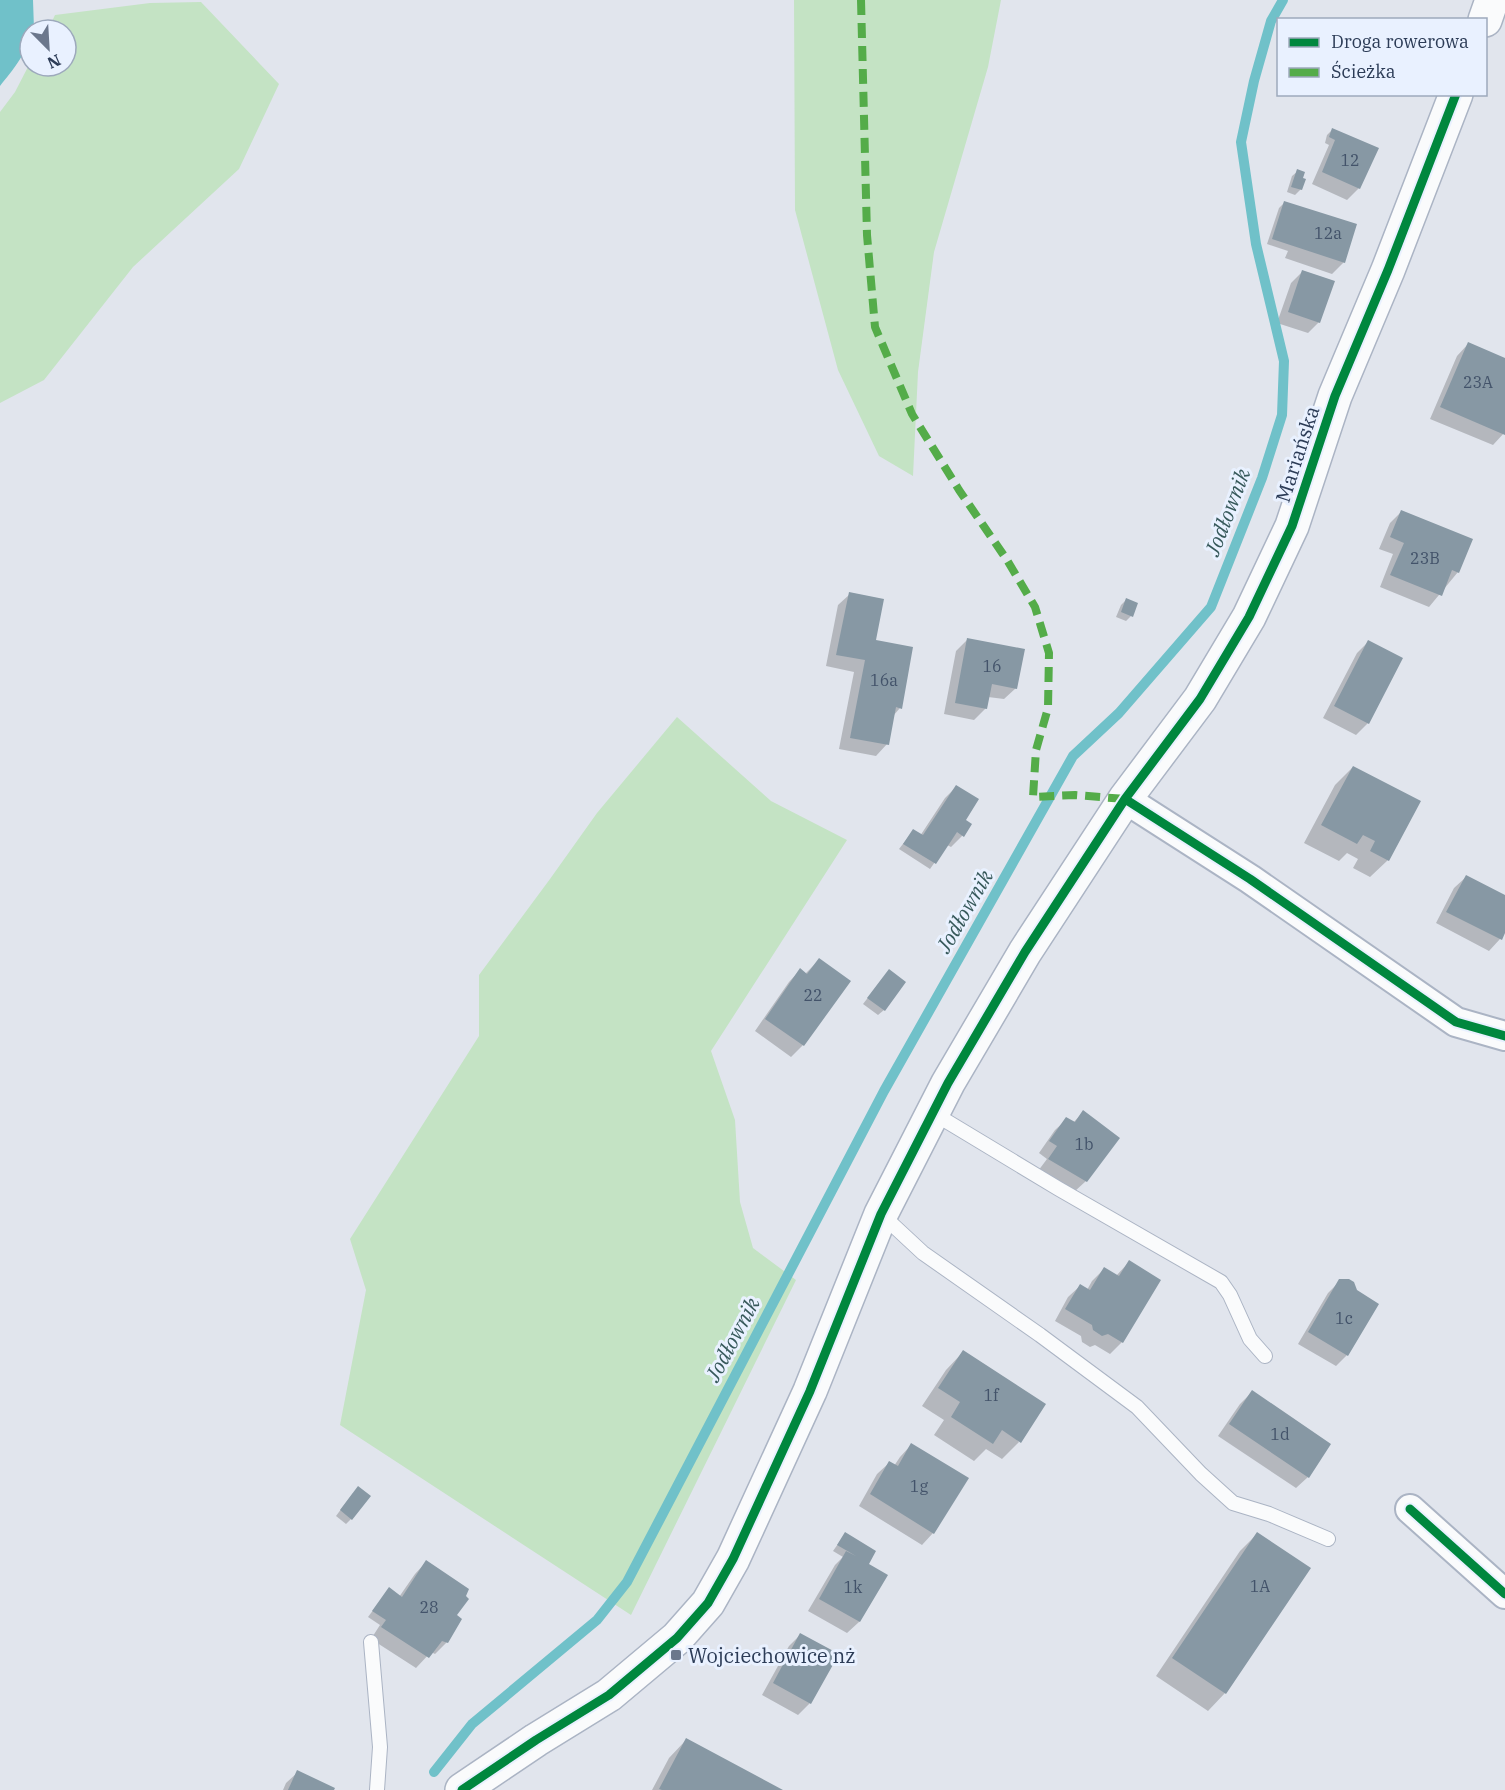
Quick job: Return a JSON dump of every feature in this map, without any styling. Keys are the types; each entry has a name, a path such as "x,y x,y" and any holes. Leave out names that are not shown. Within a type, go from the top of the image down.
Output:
{"street":[{"path":"1486,18 1492,0"},
{"name":"Mariańska","path":"462,1790 536,1740 609,1695 677,1638 708,1603 733,1559 810,1391 881,1215 948,1083 1025,952 1125,799 1200,699 1249,617 1292,526 1335,396 1388,270 1455,96"},
{"path":"1125,799 1250,879 1456,1022 1505,1035"},
{"path":"1410,1509 1505,1594"}],"lane":[{"path":"933,1113 1221,1282 1250,1339 1265,1356"},
{"path":"881,1215 922,1253 1040,1335 1137,1407 1200,1474 1233,1503 1269,1514 1328,1539"},
{"path":"371,1642 380,1747 377,1790"}],"green space":[{"path":"794,0 1001,0 988,67 934,252 918,372 913,476 879,456 838,370 795,210"},
{"path":"201,2 279,84 239,169 133,267 44,380 0,403 0,112 22,78 78,78 78,18 54,18 55,15 150,3"},
{"path":"677,717 771,801 847,840 711,1051 735,1120 740,1202 753,1248 796,1280 631,1615 340,1425 366,1290 350,1239 479,1036 479,975 597,813"}],"water":[{"path":"0,0 33,0 34,18 18,18 18,63 0,86"}],"building":[{"path":"1332,128 1379,148 1360,189 1322,172 1335,140 1329,137"},
{"path":"1297,169 1305,172 1303,178 1306,179 1302,190 1291,187"},
{"path":"1284,201 1357,224 1345,263 1272,239"},
{"path":"1302,270 1335,281 1320,323 1288,312"},
{"path":"1468,342 1505,358 1505,435 1440,407"},
{"path":"1401,510 1473,539 1459,573 1452,570 1442,596 1390,575 1404,543 1390,537"},
{"path":"849,592 884,599 876,640 913,647 902,709 896,707 889,745 850,738 865,660 836,655"},
{"path":"1126,598 1138,603 1133,617 1121,612"},
{"path":"967,638 1025,649 1017,689 992,684 987,709 955,703"},
{"path":"1368,640 1403,658 1369,724 1334,706"},
{"path":"1353,766 1421,801 1389,861 1370,851 1375,841 1363,835 1357,844 1321,825"},
{"path":"956,785 979,799 966,820 972,824 964,837 957,832 936,864 903,844 913,829 923,835"},
{"path":"1466,875 1505,895 1505,933 1502,940 1446,912"},
{"path":"819,958 851,981 804,1046 765,1019 800,968 807,974"},
{"path":"889,969 906,982 885,1011 867,998"},
{"path":"1083,1110 1120,1138 1087,1182 1048,1159 1057,1146 1049,1141 1066,1117 1075,1122"},
{"path":"1129,1260 1161,1280 1123,1343 1108,1334 1102,1336 1093,1330 1092,1325 1065,1309 1080,1284 1090,1290 1104,1267 1119,1276"},
{"path":"1339,1279 1349,1279 1354,1282 1357,1290 1379,1304 1348,1356 1308,1332"},
{"path":"963,1350 1046,1404 1021,1443 1002,1430 993,1444 951,1417 960,1402 938,1388"},
{"path":"1252,1390 1331,1444 1309,1478 1229,1424"},
{"path":"911,1443 969,1478 934,1534 870,1494 889,1461 898,1466"},
{"path":"358,1486 371,1496 352,1520 340,1510"},
{"path":"845,1532 876,1551 869,1564 888,1575 860,1622 819,1599 846,1551 856,1556 837,1545"},
{"path":"1257,1532 1311,1568 1226,1694 1172,1658"},
{"path":"426,1560 469,1589 466,1596 469,1599 457,1615 462,1619 448,1643 442,1641 429,1658 381,1627 386,1620 372,1611 389,1587 402,1597"},
{"path":"800,1633 839,1654 811,1704 773,1683"},
{"path":"686,1738 783,1790 659,1789"},
{"path":"297,1770 335,1788 334,1790 288,1790"}],"waterway":[{"name":"Jodłownik","path":"434,1772 472,1724 597,1620 627,1582 884,1091 1073,756 1119,713 1211,607 1262,478 1282,415 1284,361 1256,244 1241,142 1254,81 1271,21 1283,0"}],"marked path":[{"path":"861,0 867,235 875,327 912,414 1035,607 1049,653 1048,708 1036,750 1033,797 1075,795 1125,799"}],"cycle path":[{"path":"462,1790 536,1740 609,1695 677,1638 708,1603 733,1559 810,1391 881,1214 948,1083 1025,952 1125,799 1200,699 1249,617 1292,526 1335,396 1388,270 1455,96"},
{"path":"1125,799 1250,879 1456,1022 1505,1036"},
{"path":"1410,1509 1505,1594"}],"place":[{"name":"Wojciechowice nż","path":"676,1655"}]}
